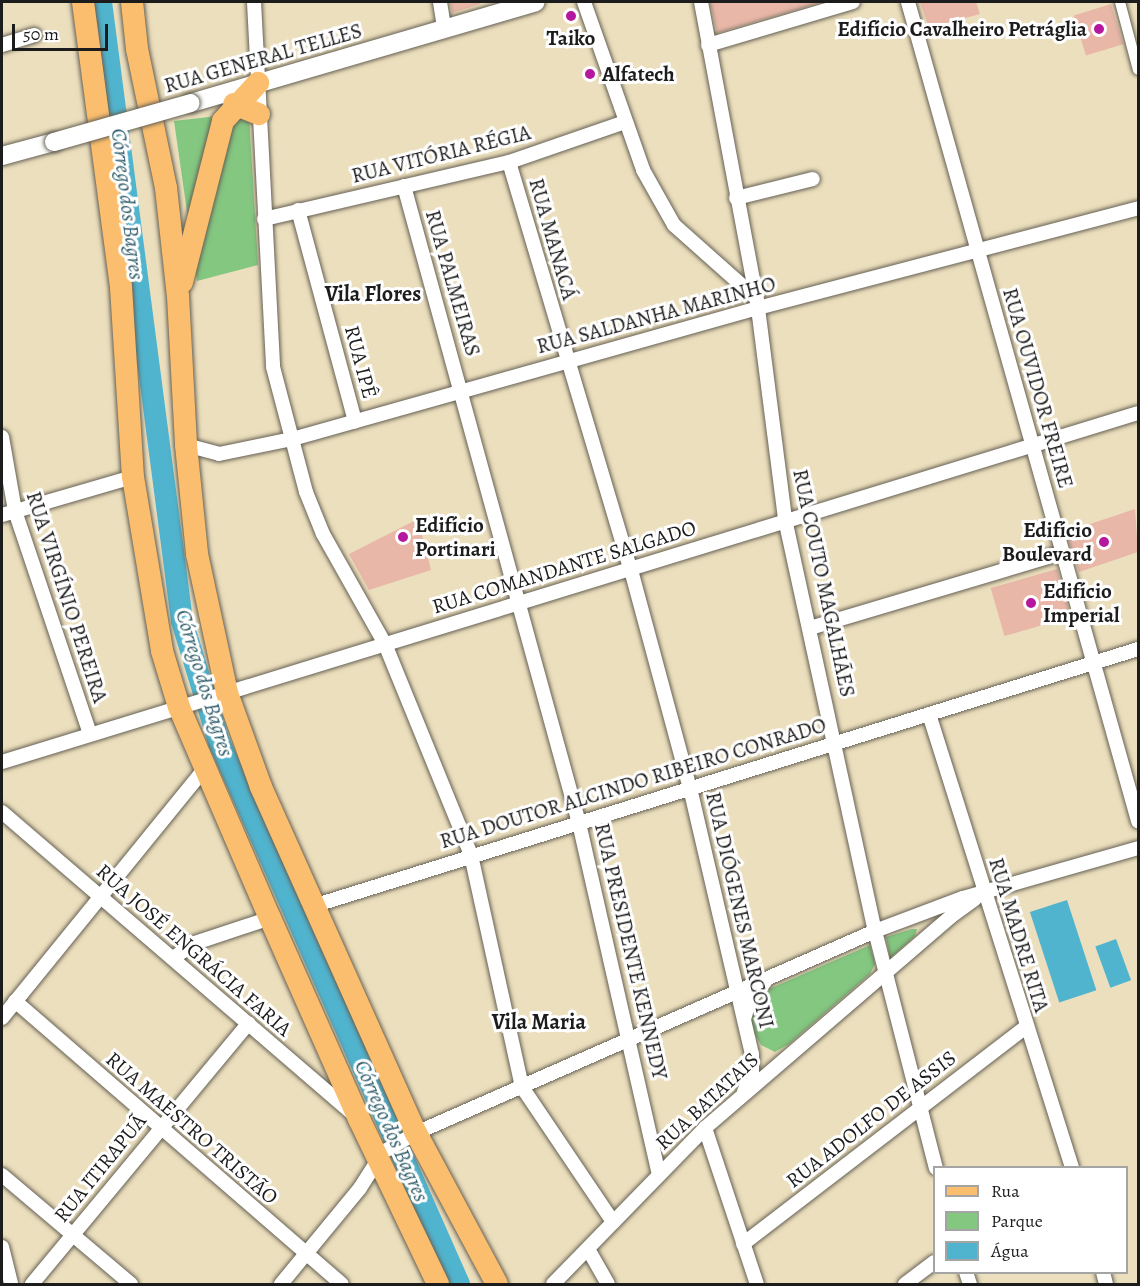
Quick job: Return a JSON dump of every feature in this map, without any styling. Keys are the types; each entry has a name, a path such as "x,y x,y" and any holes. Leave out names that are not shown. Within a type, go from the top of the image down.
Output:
{"main road":[{"path":"83,2 121,287 133,477 154,615 186,705 205,768 359,1119 384,1152 438,1284"},
{"path":"132,2 137,49 166,188 178,296 186,445 197,554 223,694 261,787 413,1135 497,1284"},
{"path":"178,296 223,121 234,104 258,83"},
{"path":"234,104 259,114"}],"street":[{"path":"254,2 273,367 306,492 323,534 385,644 471,855 522,1087 613,1222"},
{"path":"440,2 444,28"},
{"name":"RUA GENERAL TELLES","path":"2,156 536,2"},
{"path":"584,2 643,170 674,225 757,303"},
{"name":"RUA COUTO MAGALHÃES","path":"701,2 757,303 785,519 836,742 875,931 936,1166"},
{"path":"708,45 853,2"},
{"name":"RUA OUVIDOR FREIRE","path":"908,2 1138,821"},
{"path":"1120,2 1138,70"},
{"path":"2,45 35,35"},
{"name":"RUA VITÓRIA RÉGIA","path":"264,219 510,162 625,122"},
{"name":"RUA MANACÁ","path":"510,162 567,361"},
{"path":"736,198 813,179"},
{"name":"RUA PALMEIRAS","path":"404,186 461,391"},
{"name":"RUA SALDANHA MARINHO","path":"186,445 219,454 292,439 567,361 757,303 978,252 1138,208"},
{"name":"RUA IPÊ","path":"298,210 355,421"},
{"name":"RUA DIÓGENES MARCONI","path":"567,361 631,570 690,788 752,1054 752,1072 744,1092"},
{"name":"RUA PRESIDENTE KENNEDY","path":"461,391 579,823 631,1037 659,1174"},
{"name":"RUA COMANDANTE SALGADO","path":"2,762 631,570 785,519 1138,413"},
{"name":"RUA VIRGÍNIO PEREIRA","path":"2,437 8,513 90,734"},
{"path":"8,513 133,477"},
{"path":"810,628 1062,553"},
{"name":"RUA DOUTOR ALCINDO RIBEIRO CONRADO","path":"313,906 1138,649"},
{"name":"RUA MADRE RITA","path":"929,714 1068,1166"},
{"path":"2,1017 99,895 205,768"},
{"name":"RUA JOSÉ ENGRÁCIA FARIA","path":"2,812 249,1023 312,1083 359,1119"},
{"path":"281,1284 360,1188 384,1152 413,1135 875,931 963,898 985,894 1138,848"},
{"name":"RUA BATATAIS","path":"553,1284 659,1174 744,1092 950,916 985,894"},
{"path":"173,958 195,943 270,918"},
{"path":"715,1000 728,1001 742,1015 750,999 771,976"},
{"name":"RUA MAESTRO TRISTÃO","path":"15,1001 342,1284"},
{"name":"RUA ITIRAPUÃ","path":"32,1284 159,1128 249,1023"},
{"name":"RUA ADOLFO DE ASSIS","path":"743,1244 1025,1028"},
{"name":"RUA DIÓGENES MARCONI","path":"752,1054 764,1064 777,1065"},
{"path":"705,1128 757,1284"},
{"path":"2,1175 131,1284"},
{"path":"2,1247 11,1284"},
{"path":"588,1249 608,1284"},
{"path":"904,1284 933,1263"}],"green space":[{"path":"235,114 249,116 258,265 197,281 174,121"},
{"path":"917,929 915,936 890,958 886,937"},
{"path":"870,945 875,964 870,974 789,1044 775,1052 761,1045 752,1029 752,1016 769,989"}],"water":[{"path":"1067,900 1096,990 1059,1002 1030,912"},
{"path":"1116,939 1131,980 1110,988 1095,947"}],"building":[{"path":"450,2 480,2 480,4 452,13"},
{"path":"710,2 822,2 717,33"},
{"path":"920,2 976,2 980,14 929,28"},
{"name":"Edifício Cavalheiro Petráglia","path":"1111,4 1123,44 1086,56 1074,15"},
{"name":"Edifício Boulevard","path":"1135,509 1138,552 1079,572 1066,532"},
{"name":"Edifício Portinari","path":"418,519 431,570 369,590 349,554"},
{"name":"Edifício Imperial","path":"1057,569 1071,617 1004,636 991,588"}],"waterway":[{"name":"Córrego dos Bagres","path":"101,2 182,621 219,742 459,1284"}],"place":[{"name":"Taiko","path":"571,16"},
{"name":"Edifício Cavalheiro Petráglia","path":"1099,29"},
{"name":"Alfatech","path":"590,74"},
{"name":"Edifício Portinari","path":"403,537"},
{"name":"Edifício Boulevard","path":"1104,542"},
{"name":"Edifício Imperial","path":"1031,603"}],"district":[{"name":"Vila Flores","path":"373,295"},
{"name":"Vila Maria","path":"539,1023"}]}
